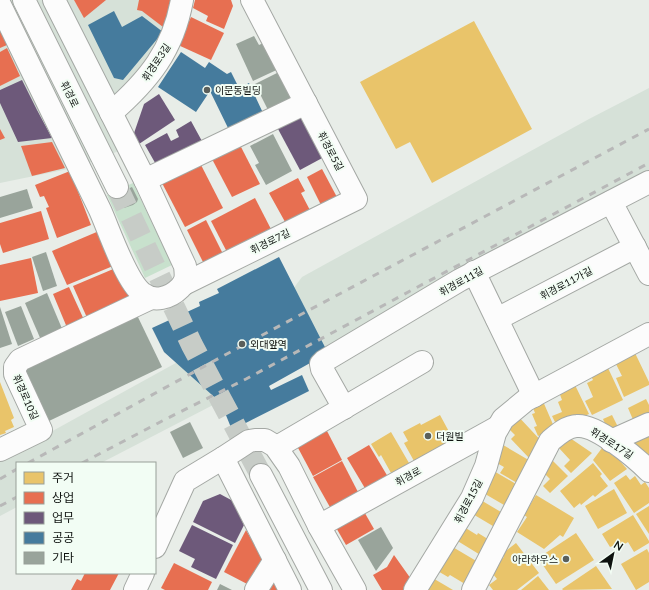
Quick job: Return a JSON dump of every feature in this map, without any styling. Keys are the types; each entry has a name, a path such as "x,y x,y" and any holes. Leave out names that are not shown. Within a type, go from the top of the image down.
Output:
{"street":[{"name":"휘경로","path":"24,0 117,187"},
{"path":"54,0 145,180 184,266 186,278 184,284"},
{"name":"휘경로3길","path":"111,113 131,96 162,58 171,41 182,0"},
{"name":"휘경로5길","path":"252,0 356,199"},
{"path":"0,5 100,210 130,279 141,292 150,298"},
{"path":"145,180 306,103"},
{"name":"휘경로11길","path":"344,408 322,369 322,362 474,272 649,182"},
{"name":"휘경로7길","path":"150,298 155,299 167,296 179,290 184,284 356,199"},
{"path":"611,202 649,274"},
{"name":"휘경로11가길","path":"497,319 635,247"},
{"path":"474,272 534,396"},
{"name":"휘경로10길","path":"0,450 41,430 15,374 15,367 20,360 150,298"},
{"name":"휘경로15길","path":"415,590 472,498 486,466 498,426 509,413 526,400 649,334"},
{"path":"277,447 422,362"},
{"path":"611,441 649,424"},
{"name":"휘경로","path":"319,526 498,426"},
{"name":"휘경로17길","path":"477,588 550,441 561,432 576,426 592,429 630,454 649,472"},
{"path":"156,545 184,481 249,441 265,440 277,447 289,466 319,526 355,590"},
{"path":"223,458 290,590"},
{"path":"261,475 321,590"},
{"path":"256,590 275,560"}],"shaded area":[{"path":"0,0 182,0 181,10 111,113 129,147 78,167 0,183"},
{"path":"649,88 649,172 321,349 103,462 16,462 16,508 0,516 0,460 281,305 302,277 589,119"}],"green space":[{"path":"133,183 172,265 145,278 107,195"}],"building: 주거":[{"path":"474,21 532,129 432,183 410,142 396,149 360,82"},
{"path":"635,353 649,382 649,385 624,397 616,378 622,376 615,362"},
{"path":"608,368 623,400 592,415 585,401 593,397 587,383 593,380 591,376"},
{"path":"0,382 14,418 11,420 14,427 5,431 6,433 0,435"},
{"path":"575,385 589,414 558,428 552,416 562,412 558,402 562,400 559,392"},
{"path":"542,399 555,429 538,436 534,427 537,426 532,414 535,413 531,403"},
{"path":"646,399 649,405 649,415 634,422 628,408"},
{"path":"516,414 545,445 530,459 511,439 515,435 505,425"},
{"name":"더원빌","path":"440,415 453,439 414,461 404,443 408,441 403,432"},
{"path":"612,415 619,429 610,434 603,419"},
{"path":"391,432 409,463 391,473 381,455 379,457 371,444"},
{"path":"642,434 644,439 649,436 649,455 640,453 632,439"},
{"path":"570,438 592,453 571,473 564,466 570,460 559,448"},
{"path":"498,442 532,462 519,484 500,473 504,467 495,462"},
{"path":"602,448 619,460 627,469 610,481 593,460"},
{"path":"552,460 568,476 550,493 543,486 550,479 541,470"},
{"path":"593,463 602,474 600,476 608,486 595,497 593,495 581,505 580,503 574,508 560,491"},
{"path":"492,470 516,484 504,505 480,491"},
{"path":"626,475 630,480 635,476 641,485 645,482 649,488 649,503 634,513 614,483"},
{"path":"614,489 627,513 598,529 585,506"},
{"path":"536,495 574,518 563,537 560,535 544,549 517,532 527,517 524,515"},
{"path":"479,499 506,515 498,529 471,513"},
{"path":"649,506 649,534 636,514"},
{"path":"633,515 649,543 634,552 628,542 617,549 615,545 610,547 602,534"},
{"path":"464,527 491,541 482,556 456,540"},
{"name":"아라하우스","path":"576,533 594,560 556,584 538,558"},
{"path":"516,543 539,573 517,590 493,590 489,585 497,579 488,568 504,557 502,554"},
{"path":"451,546 478,562 465,584 450,575 448,577 436,570"},
{"path":"647,549 649,553 649,582 636,590 621,564"},
{"path":"596,566 612,589 562,589"},
{"path":"538,576 549,590 521,590"},
{"path":"431,577 453,590 423,590"}],"building: 상업":[{"path":"74,0 106,0 84,18"},
{"path":"139,0 174,0 171,15 163,27 142,11 137,10"},
{"path":"195,0 231,0 233,6 224,29 206,21 208,16 193,8"},
{"path":"191,17 224,33 211,60 178,45"},
{"path":"0,30 7,45 0,48"},
{"path":"7,48 20,76 0,86 0,52"},
{"path":"0,129 5,138 0,140"},
{"path":"52,142 65,168 32,176 21,146"},
{"path":"240,145 260,184 232,197 212,159"},
{"path":"200,163 223,208 185,227 162,183"},
{"path":"322,169 339,201 323,209 307,177"},
{"path":"70,171 91,225 57,238 46,208 49,207 44,196 40,197 35,185"},
{"path":"298,178 305,191 301,193 313,216 289,229 269,193"},
{"path":"255,198 273,233 229,256 211,221"},
{"path":"41,211 49,239 3,253 0,244 0,223"},
{"path":"206,220 225,258 206,268 187,230"},
{"path":"99,231 113,266 67,285 52,251"},
{"path":"31,258 38,293 0,301 0,265"},
{"path":"118,267 133,300 88,320 73,286"},
{"path":"69,287 85,322 68,330 53,294"},
{"path":"327,431 342,460 313,476 297,446"},
{"path":"369,445 391,482 369,495 347,458"},
{"path":"342,461 358,492 331,509 313,477"},
{"path":"362,508 374,529 346,545 334,524"},
{"path":"246,530 265,563 253,587 224,572"},
{"path":"394,555 411,579 407,590 382,590 373,575 387,567"},
{"path":"174,563 212,582 208,590 165,590 161,588"},
{"path":"84,574 118,574 110,590 71,590 77,579 81,581"},
{"path":"272,575 280,590 263,590"}],"building: 업무":[{"path":"22,80 52,138 18,142 0,103 0,90"},
{"path":"159,94 175,120 139,144 133,136 144,104"},
{"path":"304,115 326,156 300,170 278,129"},
{"path":"191,121 203,143 158,168 145,145 167,133 171,141 179,137 176,130"},
{"path":"220,494 233,501 244,525 235,543 193,522 203,501"},
{"path":"192,525 233,545 216,579 191,567 195,559 179,551"}],"building: 공공":[{"path":"114,11 122,27 142,16 163,32 123,80 114,78 88,25"},
{"name":"이문동빌딩","path":"181,52 205,68 209,62 227,74 231,72 239,88 249,83 263,113 229,130 210,91 196,112 158,87"},
{"name":"외대앞역","path":"279,257 328,353 269,386 271,390 302,375 309,391 232,430 221,403 164,352 152,328 200,306 199,302 219,293 217,289"}],"building: 기타":[{"path":"254,36 259,45 270,40 283,67 253,81 236,44"},
{"path":"283,70 292,100 269,112 255,84"},
{"path":"273,134 292,171 266,185 255,165 259,163 250,146"},
{"path":"132,187 138,199 137,202 133,205 121,208 113,202 110,197"},
{"path":"27,189 33,208 0,218 0,197"},
{"path":"46,252 57,286 43,291 32,257"},
{"path":"47,293 63,331 41,340 25,303"},
{"path":"21,306 34,339 18,346 5,312"},
{"path":"0,307 12,344 0,348"},
{"path":"136,313 162,367 49,421 23,367"},
{"path":"190,422 203,448 183,458 170,432"},
{"path":"381,527 393,548 376,571 358,540"},
{"path":"220,584 232,590 217,590"}],"tunnel":[{"path":"117,187 192,345 261,475"}],"railway":[{"path":"30,462 223,356 649,129"},
{"path":"84,462 246,379 649,163"},
{"path":"0,479 16,470"},
{"path":"0,506 16,498"}],"place":[{"name":"이문동빌딩","path":"207,90"},
{"name":"외대앞역","path":"242,344"},
{"name":"더원빌","path":"428,436"},
{"name":"아라하우스","path":"566,559"}]}
